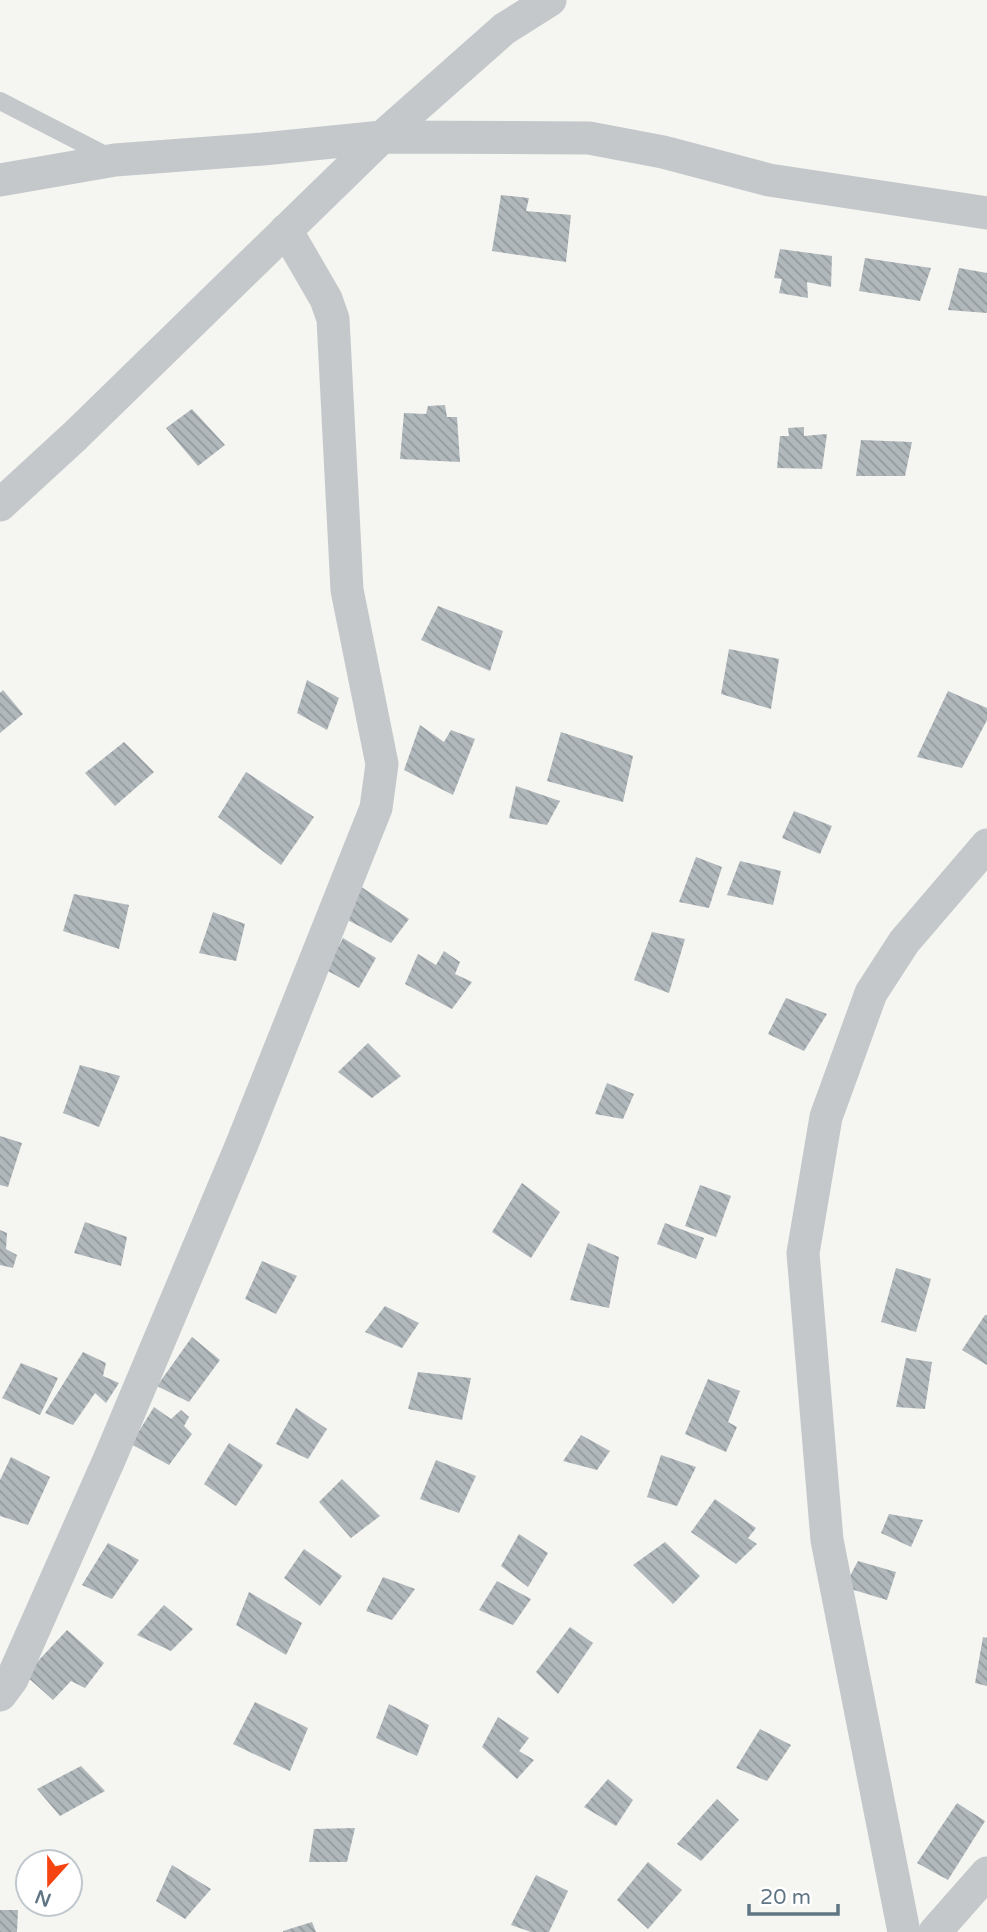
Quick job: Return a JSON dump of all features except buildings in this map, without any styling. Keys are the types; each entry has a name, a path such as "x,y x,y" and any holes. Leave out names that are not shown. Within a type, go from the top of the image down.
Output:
{"street":[{"path":"0,505 75,436 382,137 504,29 551,0"},
{"path":"0,180 115,159 262,149 382,137 589,138 663,152 769,180 987,213"},
{"path":"0,1695 12,1679 110,1460 242,1144 376,808 382,764 347,590 333,319 326,299 286,230"},
{"path":"904,1932 827,1540 803,1253 826,1117 871,993 904,942 987,845"},
{"path":"936,1932 987,1873"}],"lane":[{"path":"0,101 115,159"}]}
